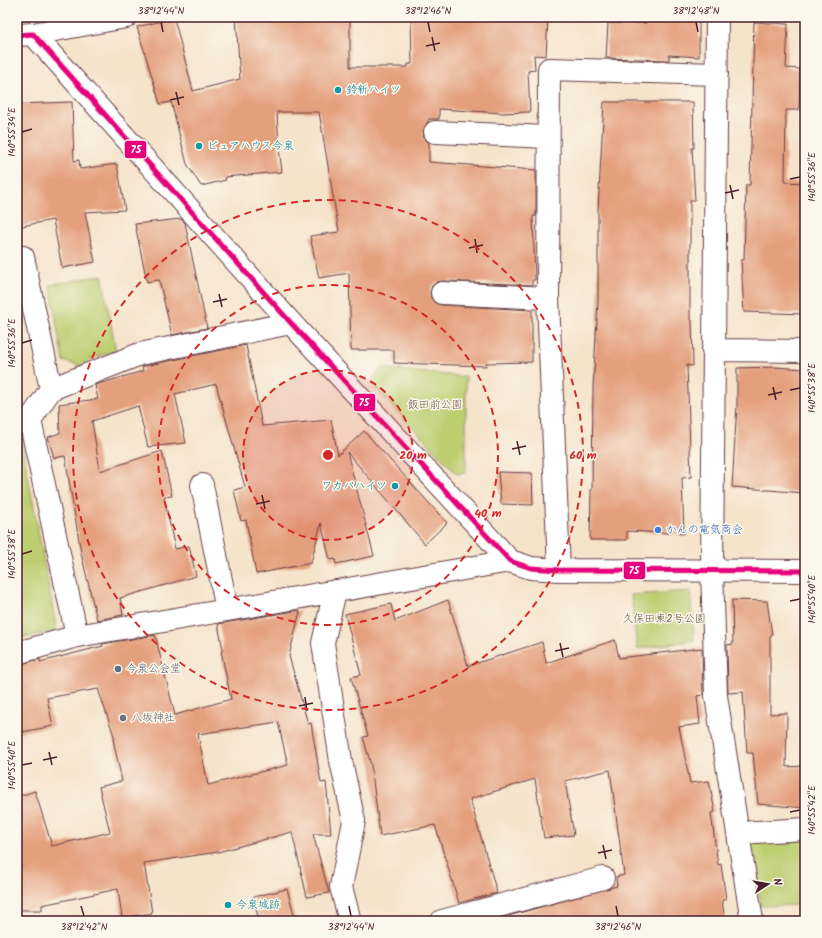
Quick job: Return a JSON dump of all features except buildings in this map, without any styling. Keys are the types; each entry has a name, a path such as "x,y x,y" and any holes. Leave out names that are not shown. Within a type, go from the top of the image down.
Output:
{"street":[{"path":"25,34 126,17"},
{"path":"717,17 712,569 716,696 752,921"},
{"path":"25,34 510,561 530,568 559,570 712,569 805,571"},
{"path":"559,570 548,298 549,69 717,74"},
{"path":"435,132 548,137"},
{"path":"17,258 23,257 51,389"},
{"path":"442,293 548,298"},
{"path":"77,636 30,420 51,389 140,354 291,323"},
{"path":"713,350 805,351"},
{"path":"202,485 227,610"},
{"path":"17,652 77,636 510,561"},
{"path":"335,591 323,643 341,761 354,821 341,887 350,921"},
{"path":"738,833 805,829"},
{"path":"442,921 603,878"}],"green space":[{"path":"102,275 116,351 93,358 81,366 63,361 50,285"},
{"name":"飯田前公園","path":"381,368 466,377 466,473 457,474 370,383"},
{"path":"17,417 57,631 17,639"},
{"name":"久保田東2号公園","path":"690,591 694,640 637,649 631,595"},
{"path":"805,840 805,905 761,906 751,841"}],"transit line":[{"name":"75","path":"17,35 33,34 291,323 510,561 531,568 559,570 805,571"}],"place":[{"name":"鈴新ハイツ","path":"338,90"},
{"name":"ピュアハウス今泉","path":"199,146"},
{"name":"ワカバハイツ","path":"395,486"},
{"name":"かんの電気商会","path":"658,530"},
{"name":"今泉公会堂","path":"118,669"},
{"name":"八坂神社","path":"123,718"},
{"name":"今泉城跡","path":"228,905"}]}
